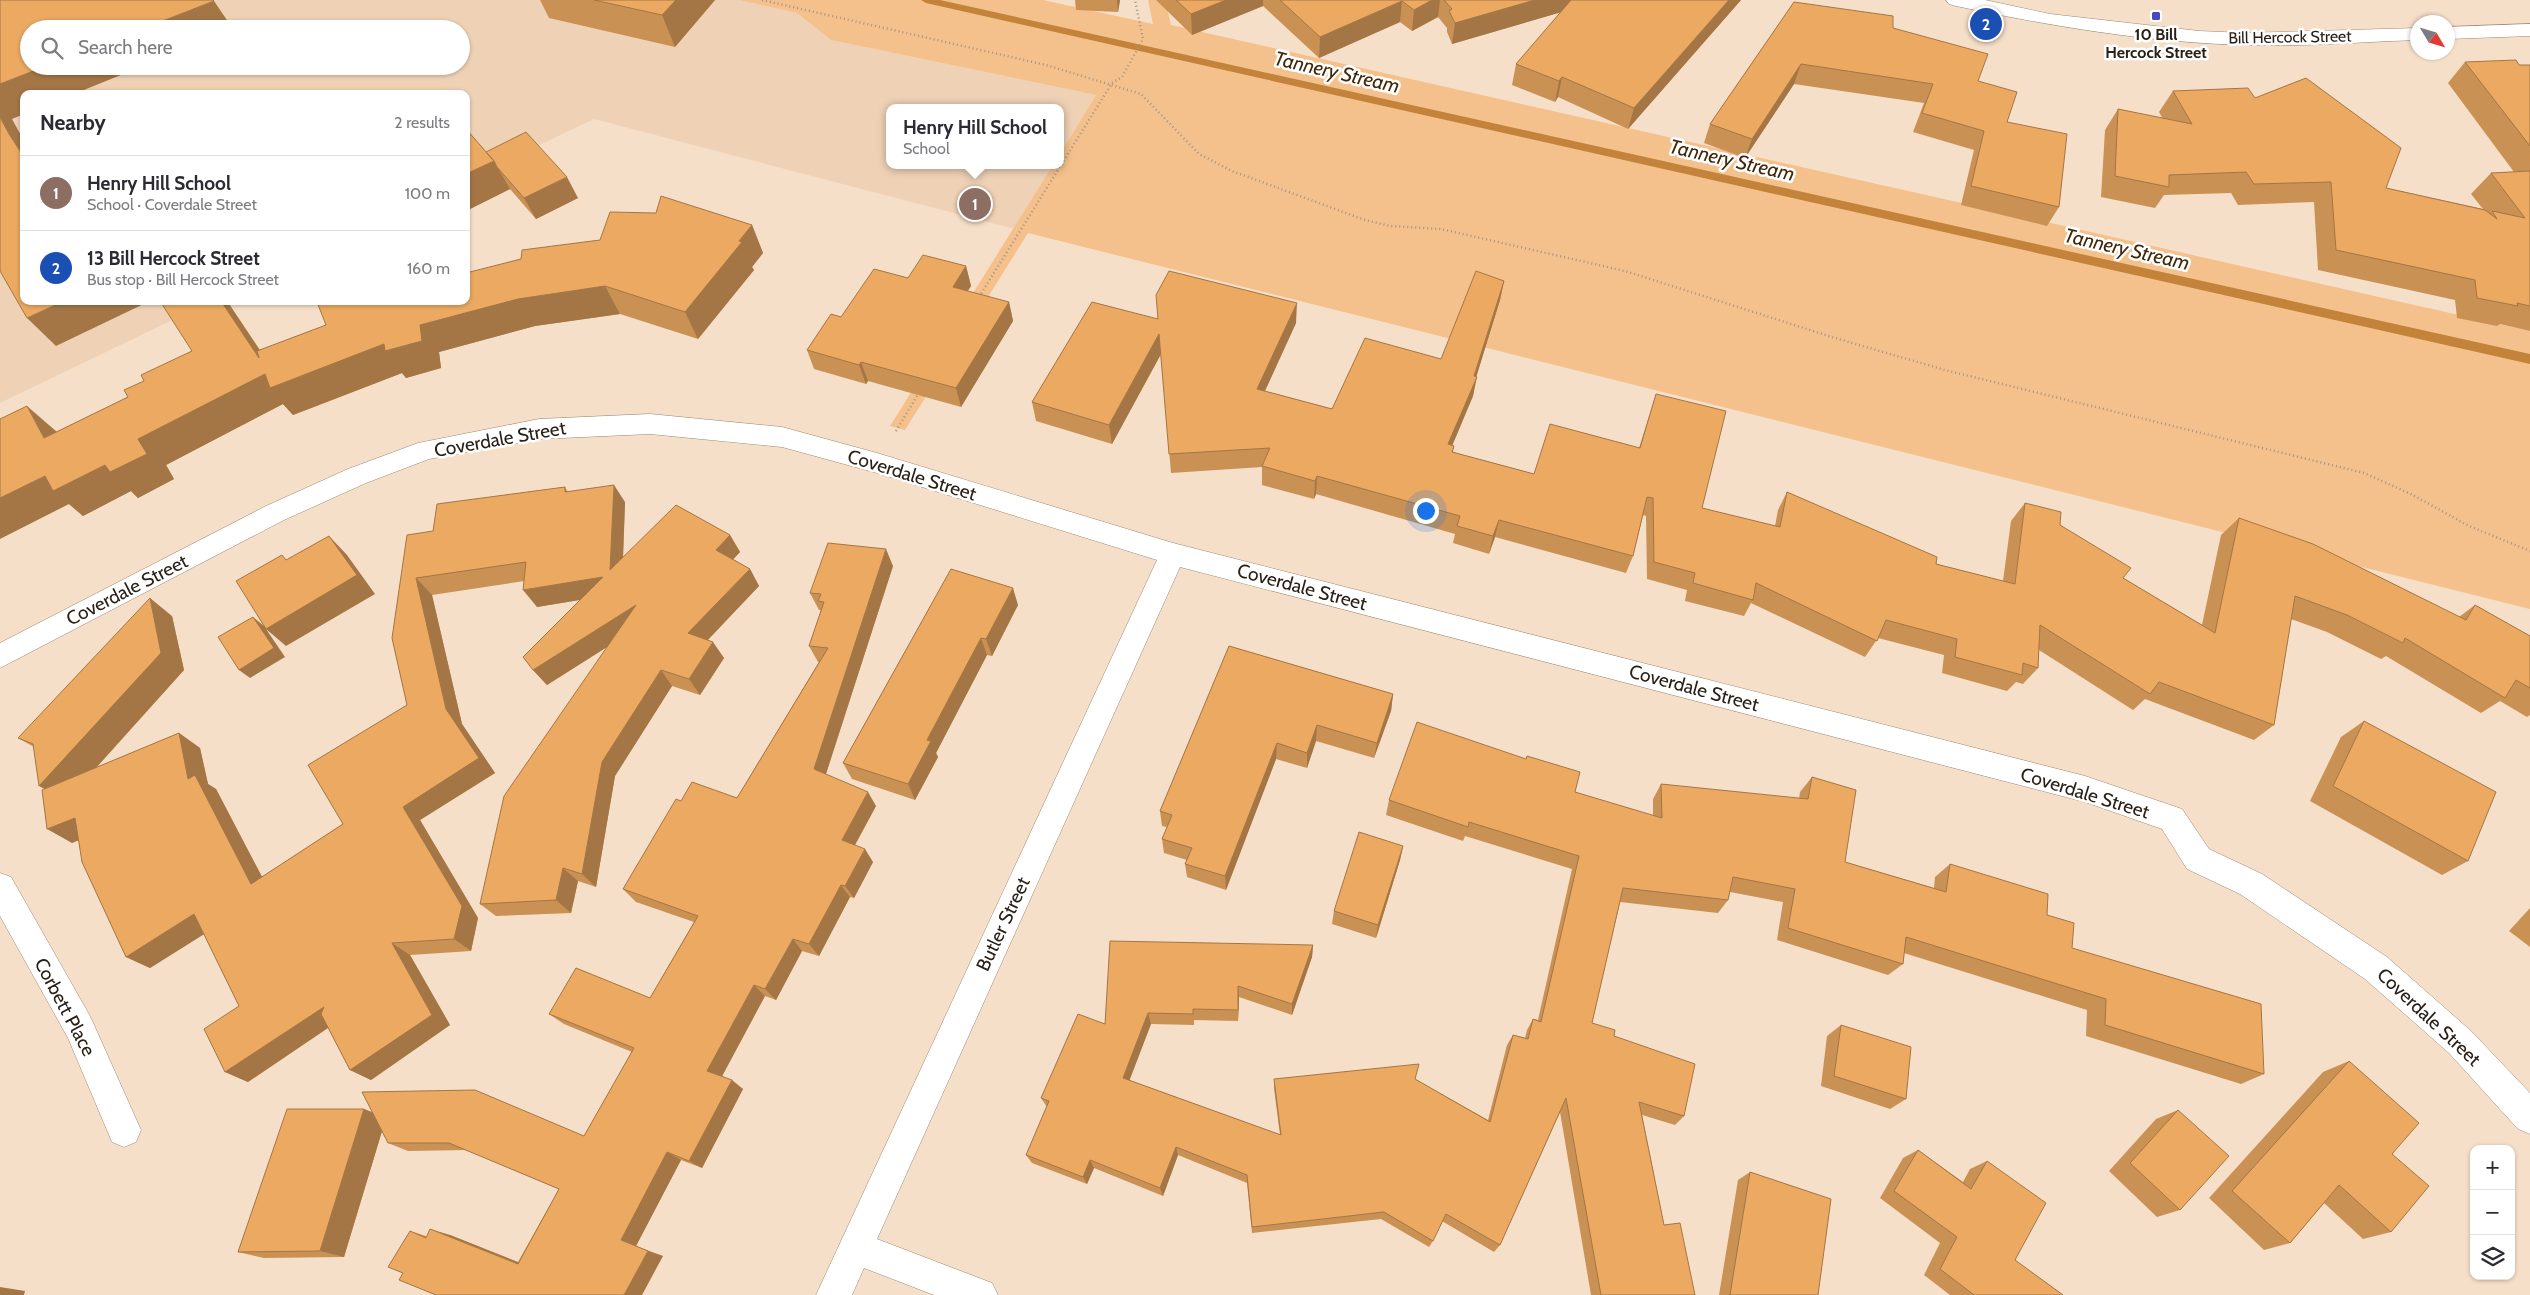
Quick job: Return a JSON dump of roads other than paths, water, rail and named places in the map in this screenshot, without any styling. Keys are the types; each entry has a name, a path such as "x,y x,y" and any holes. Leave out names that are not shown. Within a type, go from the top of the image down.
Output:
{"street":[{"name":"Bill Hercock Street","path":"1956,0 2050,20 2199,38 2245,39 2410,34"},
{"path":"2455,33 2530,30"},
{"name":"Coverdale Street","path":"0,656 275,513 357,476 436,448 539,429 650,424 782,438 877,463 1173,554 2085,790 2172,819 2198,859 2251,884 2383,973 2460,1042 2530,1117"},
{"name":"Butler Street","path":"834,1295 1173,554"},
{"name":"Corbett Place","path":"0,887 79,1027 124,1130"},
{"path":"856,1248 980,1295"}],"waterway":[{"name":"Tannery Stream","path":"926,0 2530,359"}],"place":[{"name":"10 Bill Hercock Street","path":"2156,16"},
{"name":"13 Bill Hercock Street","path":"1986,24"},
{"name":"Henry Hill School","path":"975,204"}]}
